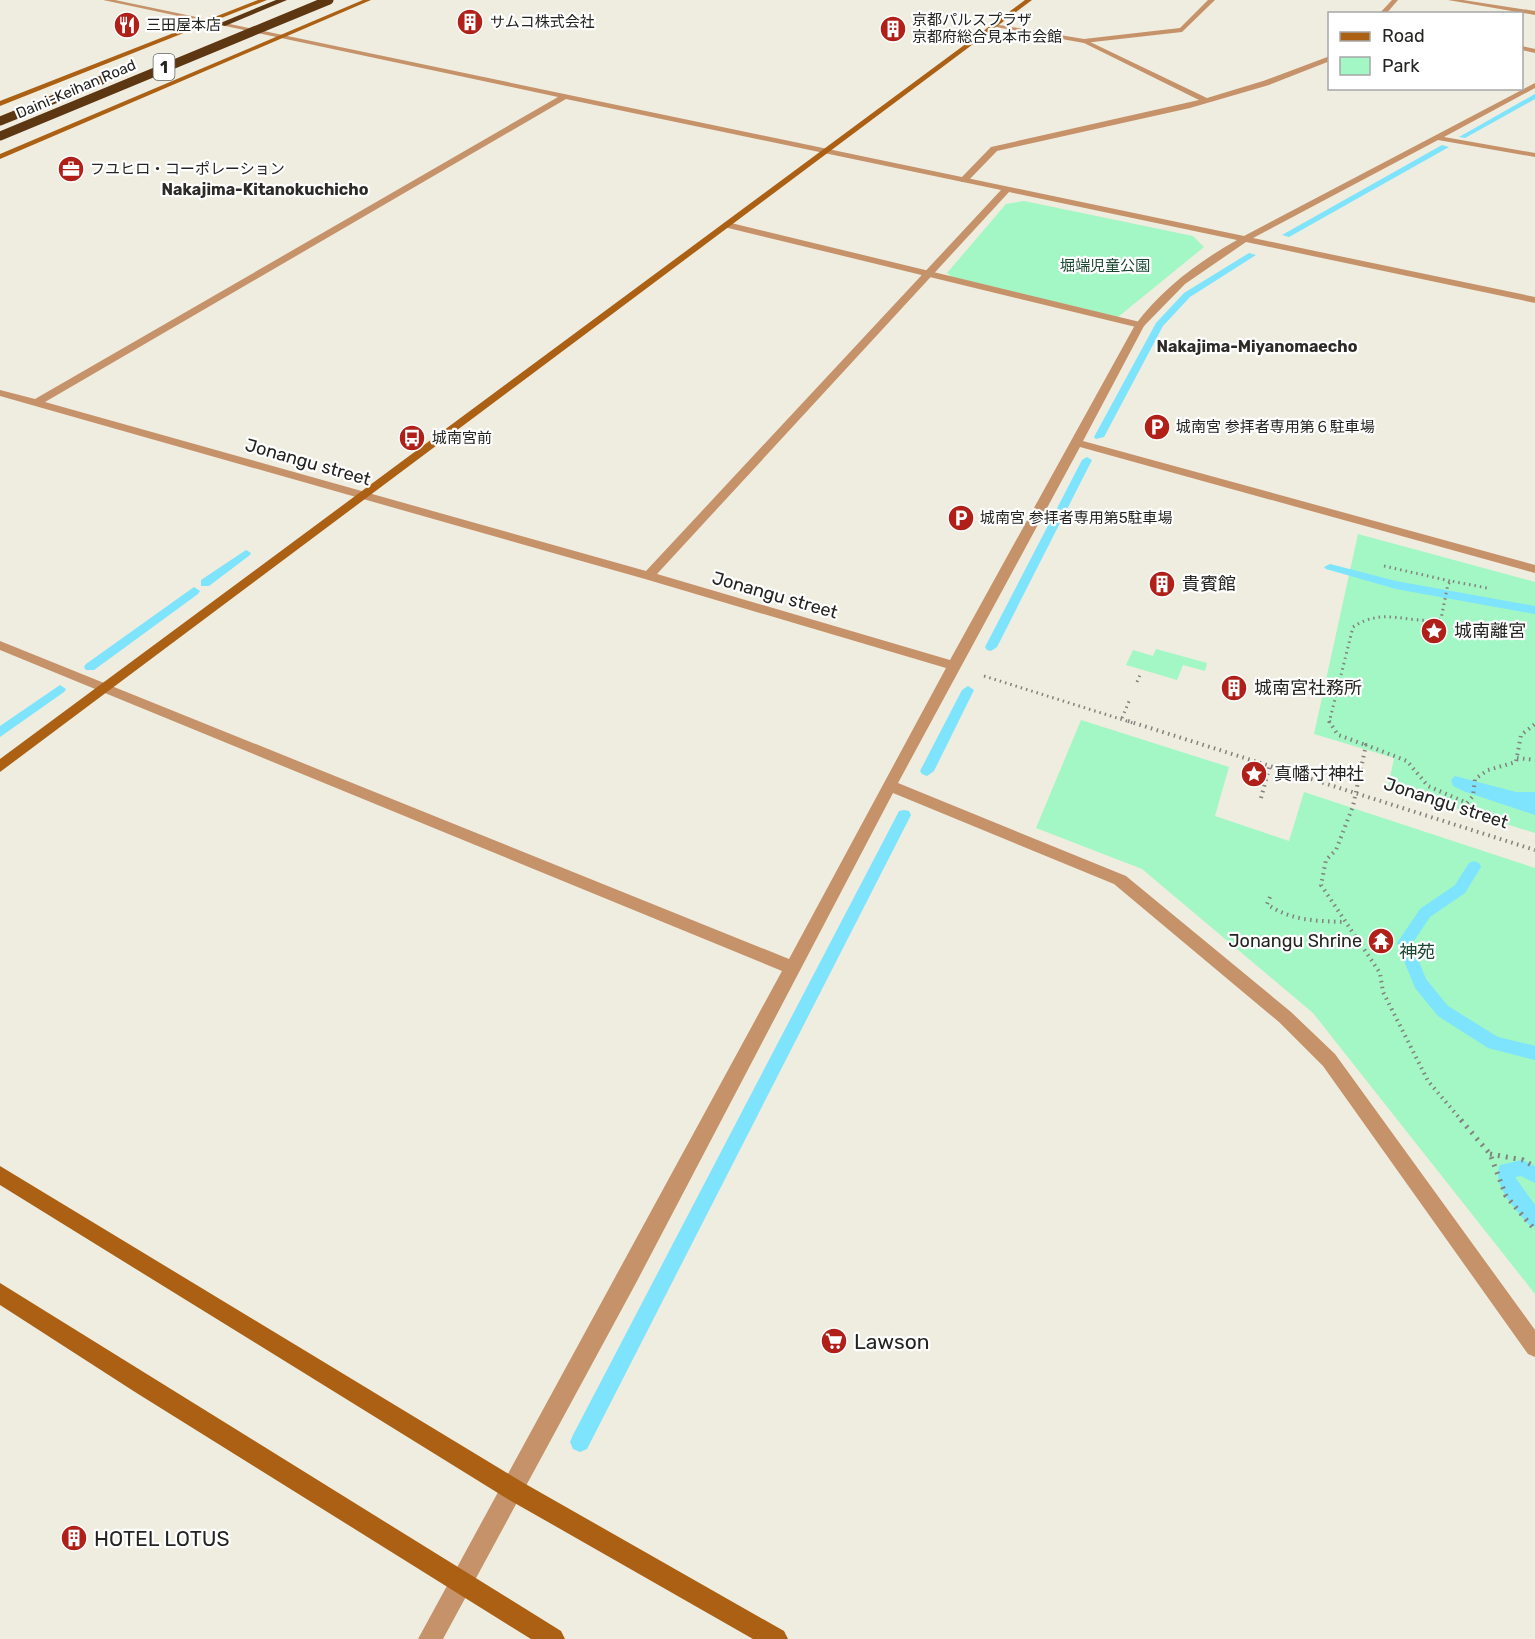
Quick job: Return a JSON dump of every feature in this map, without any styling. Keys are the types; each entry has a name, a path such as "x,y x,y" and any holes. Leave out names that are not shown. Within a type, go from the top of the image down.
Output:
{"highway":[{"name":"Daini-Keihan Road","path":"0,136 329,0"},
{"path":"220,28 287,2"},
{"name":"Daini-Keihan Road","path":"0,121 111,76"}],"street":[{"path":"106,0 208,21 220,28 282,36 1535,300"},
{"path":"0,104 264,0"},
{"path":"0,157 368,0"},
{"path":"0,767 1029,0"},
{"path":"993,26 1084,41 1182,30 1212,0"},
{"path":"1384,12 1395,0"},
{"path":"1451,0 1535,13"},
{"path":"69,77 220,28"},
{"path":"1084,41 1205,100"},
{"path":"964,180 994,149 1205,100 1266,83 1328,58"},
{"path":"430,1639 514,1490 954,666 1078,443 1140,325 1153,308 1180,283 1246,239 1535,85"},
{"path":"36,403 564,97"},
{"path":"1437,138 1535,155"},
{"path":"649,576 929,276 1007,189"},
{"path":"727,225 929,276 1140,325"},
{"name":"Jonangu street","path":"0,393 649,576 954,666"},
{"path":"1078,443 1535,569"},
{"path":"0,645 108,687 793,968"},
{"path":"891,786 1120,880 1285,1017 1329,1060 1535,1347"},
{"path":"0,1175 514,1490 776,1639"},
{"path":"0,1293 142,1385 553,1639"}],"path":[{"path":"1384,566 1493,590"},
{"path":"1451,581 1448,584 1441,619 1433,622 1393,615 1373,616 1353,627 1329,723 1338,735 1407,761 1428,786 1467,803 1473,796 1475,779 1488,770 1516,762 1521,735 1535,724"},
{"name":"Jonangu street","path":"954,666 1535,850"},
{"path":"1137,682 1140,675"},
{"path":"1122,718 1130,699"},
{"path":"1366,745 1356,793 1336,850 1326,860 1321,885 1380,973 1383,992 1428,1081 1490,1154 1506,1196 1535,1230"},
{"path":"1517,758 1535,760"},
{"path":"1261,798 1270,765"},
{"path":"1270,897 1267,904 1272,909 1297,920 1346,922"},
{"path":"1490,1154 1523,1160 1535,1167"}],"shaded area":[{"path":"0,0 1535,0 1535,1639 0,1639"}],"green space":[{"name":"堀端児童公園","path":"1024,201 1193,236 1204,247 1118,317 952,277 947,273 1006,204"},
{"path":"1358,534 1535,582 1535,833 1388,787 1394,758 1314,734"},
{"path":"1156,649 1207,663 1205,671 1183,665 1177,680 1126,665 1133,650 1153,656"},
{"name":"神苑","path":"1081,720 1229,767 1215,816 1289,841 1304,792 1535,868 1535,1294 1313,1013 1142,869 1036,828"}],"water":[{"path":"1455,776 1516,792 1535,792 1535,815 1463,791 1453,786 1451,780"}],"waterway":[{"path":"1463,137 1535,96"},
{"path":"1286,235 1445,147"},
{"path":"1099,437 1159,325 1187,295 1252,255"},
{"path":"991,647 1087,460"},
{"path":"205,583 246,553"},
{"path":"1330,567 1396,585 1535,610"},
{"path":"90,667 194,591"},
{"path":"0,732 60,689"},
{"path":"927,771 968,690"},
{"path":"580,1442 904,815"},
{"path":"1474,867 1460,889 1425,913 1404,943 1420,983 1443,1011 1494,1043 1535,1053"},
{"path":"1535,1175 1522,1168 1506,1171 1508,1184 1535,1219"}],"place":[{"name":"サムコ株式会社","path":"470,22"},
{"name":"三田屋本店","path":"127,25"},
{"name":"京都パルスプラザ 京都府総合見本市会館","path":"893,29"},
{"name":"フユヒロ・コーポレーション","path":"71,169"},
{"name":"城南宮 参拝者専用第６駐車場","path":"1157,427"},
{"name":"城南宮前","path":"412,438"},
{"name":"城南宮 参拝者専用第5駐車場","path":"961,518"},
{"name":"貴賓館","path":"1162,584"},
{"name":"城南離宮","path":"1434,631"},
{"name":"城南宮社務所","path":"1234,688"},
{"name":"真幡寸神社","path":"1254,774"},
{"name":"Jonangu Shrine","path":"1381,941"},
{"name":"Lawson","path":"834,1341"},
{"name":"HOTEL LOTUS","path":"74,1538"}],"district":[{"name":"Nakajima-Kitanokuchicho","path":"265,189"},
{"name":"Nakajima-Miyanomaecho","path":"1257,346"}]}
